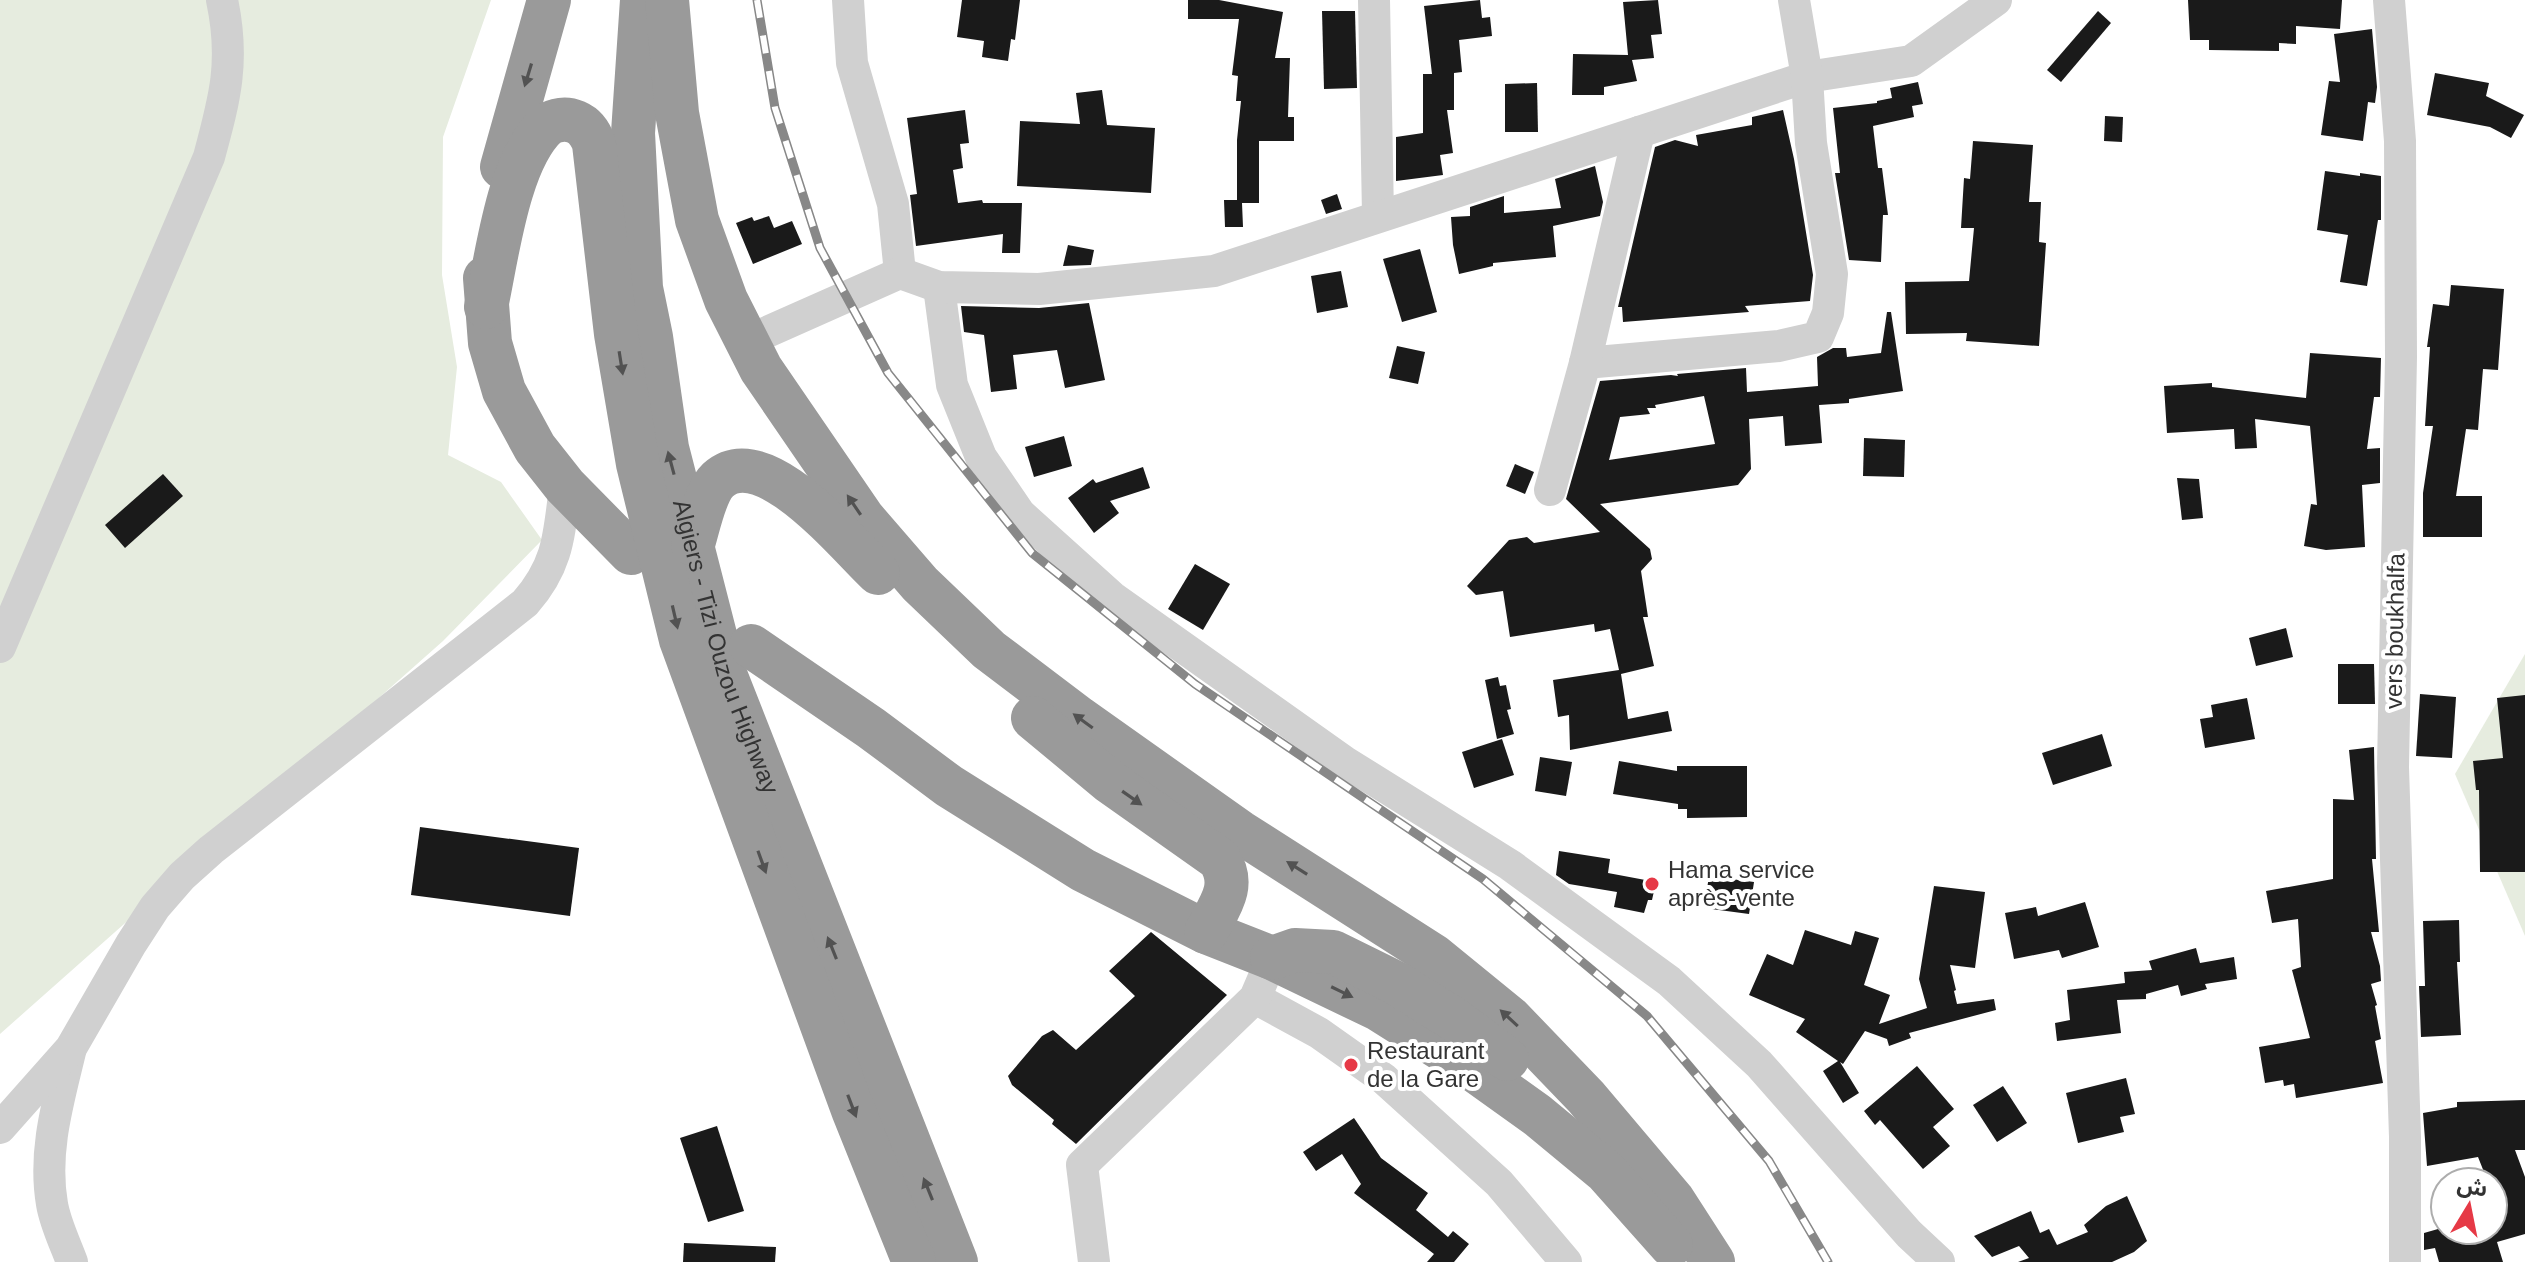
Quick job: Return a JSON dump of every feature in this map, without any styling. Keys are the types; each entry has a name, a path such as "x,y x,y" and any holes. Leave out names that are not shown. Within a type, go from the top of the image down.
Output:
{"highway":[{"path":"549,0 504,157 485,262 490,343 504,391 535,448 565,486 631,553"},
{"name":"Algiers - Tizi Ouzou Highway","path":"615,0 607,131 610,285 638,464 681,640 853,1110 914,1262"},
{"name":"Algiers - Tizi Ouzou Highway","path":"642,0 633,133 641,288 667,448 725,674 956,1262"},
{"path":"667,0 677,113 697,220 726,300 761,369 863,518 920,584 989,650 1240,832 1434,956 1510,1018 1586,1097 1673,1200 1713,1262"},
{"path":"486,307 512,187 543,128 560,119 580,122 592,137 610,285"},
{"path":"693,544 716,481 747,470 768,475 789,487 959,652 1024,710 1110,782 1219,859 1228,878 1228,888 1206,932"},
{"path":"751,646 949,786 1083,870 1206,932 1272,958 1378,1009 1470,1067 1537,1115 1606,1172 1655,1223 1684,1262"},
{"path":"1272,958 1295,950 1321,949 1345,957 1396,983 1455,1020 1520,1068 1595,1129 1673,1200"}],"street":[{"path":"0,647 209,157 227,92 229,30 222,0"},
{"path":"848,0 852,63 893,204 900,273"},
{"path":"1374,0 1378,215"},
{"path":"1585,363 1779,346 1818,337 1828,313 1832,274 1811,143 1807,77 1794,0"},
{"path":"747,341 900,273 939,287 1039,289 1214,271 1807,77 1911,61 1996,0"},
{"name":"vers boukhalfa","path":"2389,0 2400,157 2401,357 2393,767 2405,1137 2405,1262"},
{"path":"1550,490 1585,363 1639,132"},
{"path":"939,287 952,385 981,457 1020,514 1112,597 1345,762 1510,865 1669,981 1759,1064 1909,1234 1939,1262"},
{"path":"0,1128 71,1048 131,944 155,907 182,876 525,603 541,585 557,545 565,486"},
{"path":"1094,1262 1082,1165 1255,998 1272,958"},
{"path":"1255,998 1319,1033 1384,1079 1499,1183 1566,1262"},
{"path":"71,1048 52,1132 49,1180 52,1207 72,1262"}],"shaded area":[{"path":"0,0 491,0 443,137 442,275 457,367 448,455 501,482 542,540 443,641 0,1034"},
{"path":"2525,654 2525,936 2455,774"}],"building":[{"path":"962,0 1020,0 1015,40 1011,39 1008,61 982,57 984,41 957,37"},
{"path":"1188,0 1219,0 1283,12 1275,58 1290,58 1288,117 1294,117 1294,141 1259,141 1259,203 1242,203 1243,227 1225,227 1224,200 1237,200 1237,140 1241,101 1236,101 1238,76 1232,75 1239,19 1188,19"},
{"path":"1480,0 1482,18 1490,17 1492,36 1459,40 1462,72 1454,73 1454,110 1447,110 1453,153 1440,155 1443,175 1396,181 1396,137 1423,133 1423,74 1432,74 1424,6"},
{"path":"1658,0 1662,34 1651,35 1654,58 1632,60 1637,81 1604,87 1604,95 1572,95 1573,54 1628,55 1623,2"},
{"path":"2188,0 2342,0 2340,29 2296,26 2296,44 2279,43 2279,51 2209,50 2209,40 2190,40"},
{"path":"1322,11 1355,11 1357,88 1324,89"},
{"path":"2098,11 2111,23 2061,82 2047,70"},
{"path":"2372,29 2377,87 2375,103 2368,102 2363,141 2321,135 2329,81 2340,82 2334,34"},
{"path":"2435,73 2489,83 2486,96 2524,115 2511,138 2490,127 2427,115"},
{"path":"1918,82 1923,104 1912,106 1914,117 1873,126 1888,215 1883,215 1881,262 1849,260 1835,173 1840,173 1833,108 1877,103 1892,98 1890,88"},
{"path":"1537,83 1538,132 1505,132 1505,84"},
{"path":"1102,90 1107,125 1155,128 1151,193 1017,186 1020,121 1080,124 1076,93"},
{"path":"965,110 969,143 960,144 963,168 953,170 958,203 982,200 983,203 1022,203 1020,253 1002,253 1003,234 916,246 910,195 917,194 907,118"},
{"path":"1783,110 1813,275 1810,301 1745,306 1749,312 1623,322 1622,307 1618,307 1655,147 1675,140 1698,146 1696,135 1752,125 1752,117"},
{"path":"2105,116 2123,117 2122,142 2104,141"},
{"path":"1973,141 2033,145 2029,202 2041,202 2039,242 2046,243 2039,346 1966,341 1967,333 1906,334 1905,282 1969,281 1974,228 1961,228 1964,178 1970,179"},
{"path":"1595,166 1603,202 1600,216 1553,226 1556,257 1493,263 1493,266 1459,274 1451,217 1470,216 1470,207 1504,196 1504,213 1561,208 1555,179"},
{"path":"2325,171 2381,176 2381,220 2378,220 2367,286 2340,282 2348,235 2317,230"},
{"path":"1337,194 1342,209 1326,214 1321,200"},
{"path":"769,216 774,228 792,221 802,244 753,264 736,223 752,217 754,221"},
{"path":"1068,245 1094,250 1091,265 1063,266"},
{"path":"1420,249 1437,312 1402,322 1383,259"},
{"path":"1341,271 1348,307 1317,313 1311,276"},
{"path":"2451,285 2504,289 2498,370 2483,369 2478,430 2466,429 2456,496 2482,496 2482,537 2423,537 2423,493 2433,426 2425,426 2430,347 2427,347 2433,304 2449,306"},
{"path":"1089,303 1105,380 1065,388 1057,350 1013,355 1017,389 991,392 984,335 964,332 961,306 1039,308"},
{"path":"1887,312 1891,312 1903,391 1849,399 1849,403 1819,405 1822,443 1785,446 1783,416 1749,419 1751,469 1738,485 1600,504 1650,549 1652,559 1641,571 1648,617 1643,617 1654,666 1621,674 1628,719 1668,711 1672,731 1570,750 1569,715 1558,717 1553,680 1619,670 1610,629 1595,632 1594,624 1510,637 1503,591 1476,595 1467,586 1509,540 1527,537 1534,543 1600,532 1566,499 1600,381 1746,368 1747,392 1818,386 1817,357 1833,348 1846,348 1847,357 1881,353","holes":["1704,396 1715,444 1609,460 1620,417 1650,414 1647,408 1656,408 1655,405"]},
{"path":"1397,346 1425,352 1418,384 1389,378"},
{"path":"2310,353 2381,358 2380,397 2374,397 2367,449 2380,448 2380,483 2362,485 2365,547 2326,550 2304,546 2311,504 2317,505 2310,426 2255,419 2257,448 2235,449 2234,429 2167,433 2164,386 2212,383 2212,387 2306,398"},
{"path":"1064,436 1072,466 1034,477 1025,447"},
{"path":"1864,438 1905,440 1904,477 1863,476"},
{"path":"1515,464 1534,472 1525,494 1506,486"},
{"path":"1143,467 1150,488 1110,501 1119,513 1094,533 1068,498 1093,479 1096,483"},
{"path":"163,474 183,496 125,548 105,525"},
{"path":"2177,478 2199,479 2203,518 2182,520"},
{"path":"1195,564 1230,584 1203,630 1168,609"},
{"path":"2286,628 2293,657 2256,666 2249,638"},
{"path":"2338,664 2374,664 2375,704 2338,704"},
{"path":"1498,677 1500,686 1506,685 1511,709 1507,710 1514,734 1497,739 1485,680"},
{"path":"2420,694 2456,697 2452,758 2416,756"},
{"path":"2525,695 2525,872 2480,872 2479,790 2476,790 2473,761 2503,758 2497,698"},
{"path":"2247,698 2255,739 2205,748 2200,719 2213,717 2211,705"},
{"path":"2102,734 2112,766 2053,785 2042,753"},
{"path":"1502,739 1514,775 1474,788 1462,752"},
{"path":"2374,747 2376,859 2372,859 2379,932 2371,932 2381,981 2371,984 2377,1005 2381,1039 2375,1041 2383,1083 2296,1098 2294,1084 2284,1086 2283,1080 2265,1083 2259,1047 2310,1038 2292,970 2301,967 2298,919 2272,923 2266,891 2333,879 2333,799 2354,800 2349,750"},
{"path":"1540,757 1572,762 1566,796 1535,791"},
{"path":"1619,761 1677,771 1677,766 1747,766 1747,817 1687,818 1687,809 1678,809 1678,804 1613,794"},
{"path":"420,827 579,848 570,916 411,895"},
{"path":"1559,851 1610,859 1608,873 1656,882 1652,900 1648,900 1644,913 1614,907 1617,892 1569,884 1556,875"},
{"path":"1709,876 1754,882 1749,914 1704,908"},
{"path":"1934,886 1985,892 1975,968 1950,965 1957,1004 1994,999 1996,1010 1909,1033 1911,1038 1889,1046 1887,1039 1865,1031 1843,1064 1840,1062 1859,1093 1843,1103 1823,1071 1838,1061 1796,1032 1805,1019 1749,995 1767,954 1793,965 1805,930 1851,945 1855,931 1879,938 1864,985 1890,995 1879,1024 1927,1008 1919,979"},
{"path":"2085,902 2099,947 2062,958 2059,950 2014,959 2005,913 2036,907 2038,916"},
{"path":"2459,920 2460,962 2457,962 2461,1035 2421,1037 2419,986 2425,986 2423,921"},
{"path":"1151,932 1227,995 1076,1144 1052,1124 1054,1120 1012,1085 1008,1076 1042,1036 1053,1030 1076,1050 1135,996 1109,971"},
{"path":"2196,948 2200,963 2234,957 2237,979 2205,984 2207,989 2181,996 2178,985 2146,994 2146,999 2117,1000 2121,1033 2057,1041 2055,1023 2070,1020 2067,990 2125,983 2124,972 2152,970 2149,961"},
{"path":"1917,1066 1954,1109 1933,1127 1950,1146 1923,1169 1880,1120 1875,1125 1864,1111"},
{"path":"2126,1078 2135,1114 2120,1117 2124,1132 2078,1143 2066,1093"},
{"path":"2003,1086 2027,1123 1997,1142 1973,1105"},
{"path":"2525,1100 2525,1150 2515,1150 2525,1177 2525,1234 2509,1239 2509,1166 2482,1166 2478,1157 2427,1166 2423,1113 2457,1107 2457,1102"},
{"path":"1354,1118 1381,1158 1428,1193 1416,1210 1448,1237 1453,1231 1469,1244 1454,1262 1427,1262 1434,1254 1354,1193 1361,1184 1342,1154 1316,1171 1303,1152"},
{"path":"717,1126 744,1211 708,1222 680,1138"},
{"path":"2127,1196 2147,1241 2134,1252 2112,1262 2018,1262 2029,1258 2019,1246 1992,1257 1974,1236 2031,1211 2040,1233 2049,1229 2057,1245 2088,1232 2084,1225 2106,1206"},
{"path":"2429,1232 2429,1246 2498,1246 2503,1262 2439,1262 2435,1248 2424,1250 2424,1233"},
{"path":"684,1243 776,1247 775,1262 683,1262"}],"railway":[{"path":"757,0 775,108 820,248 888,373 1032,553 1195,684 1483,879 1647,1016 1769,1161 1828,1262"}],"place":[{"name":"Hama service après-vente","path":"1652,884"},
{"name":"Restaurant de la Gare","path":"1351,1065"}]}
